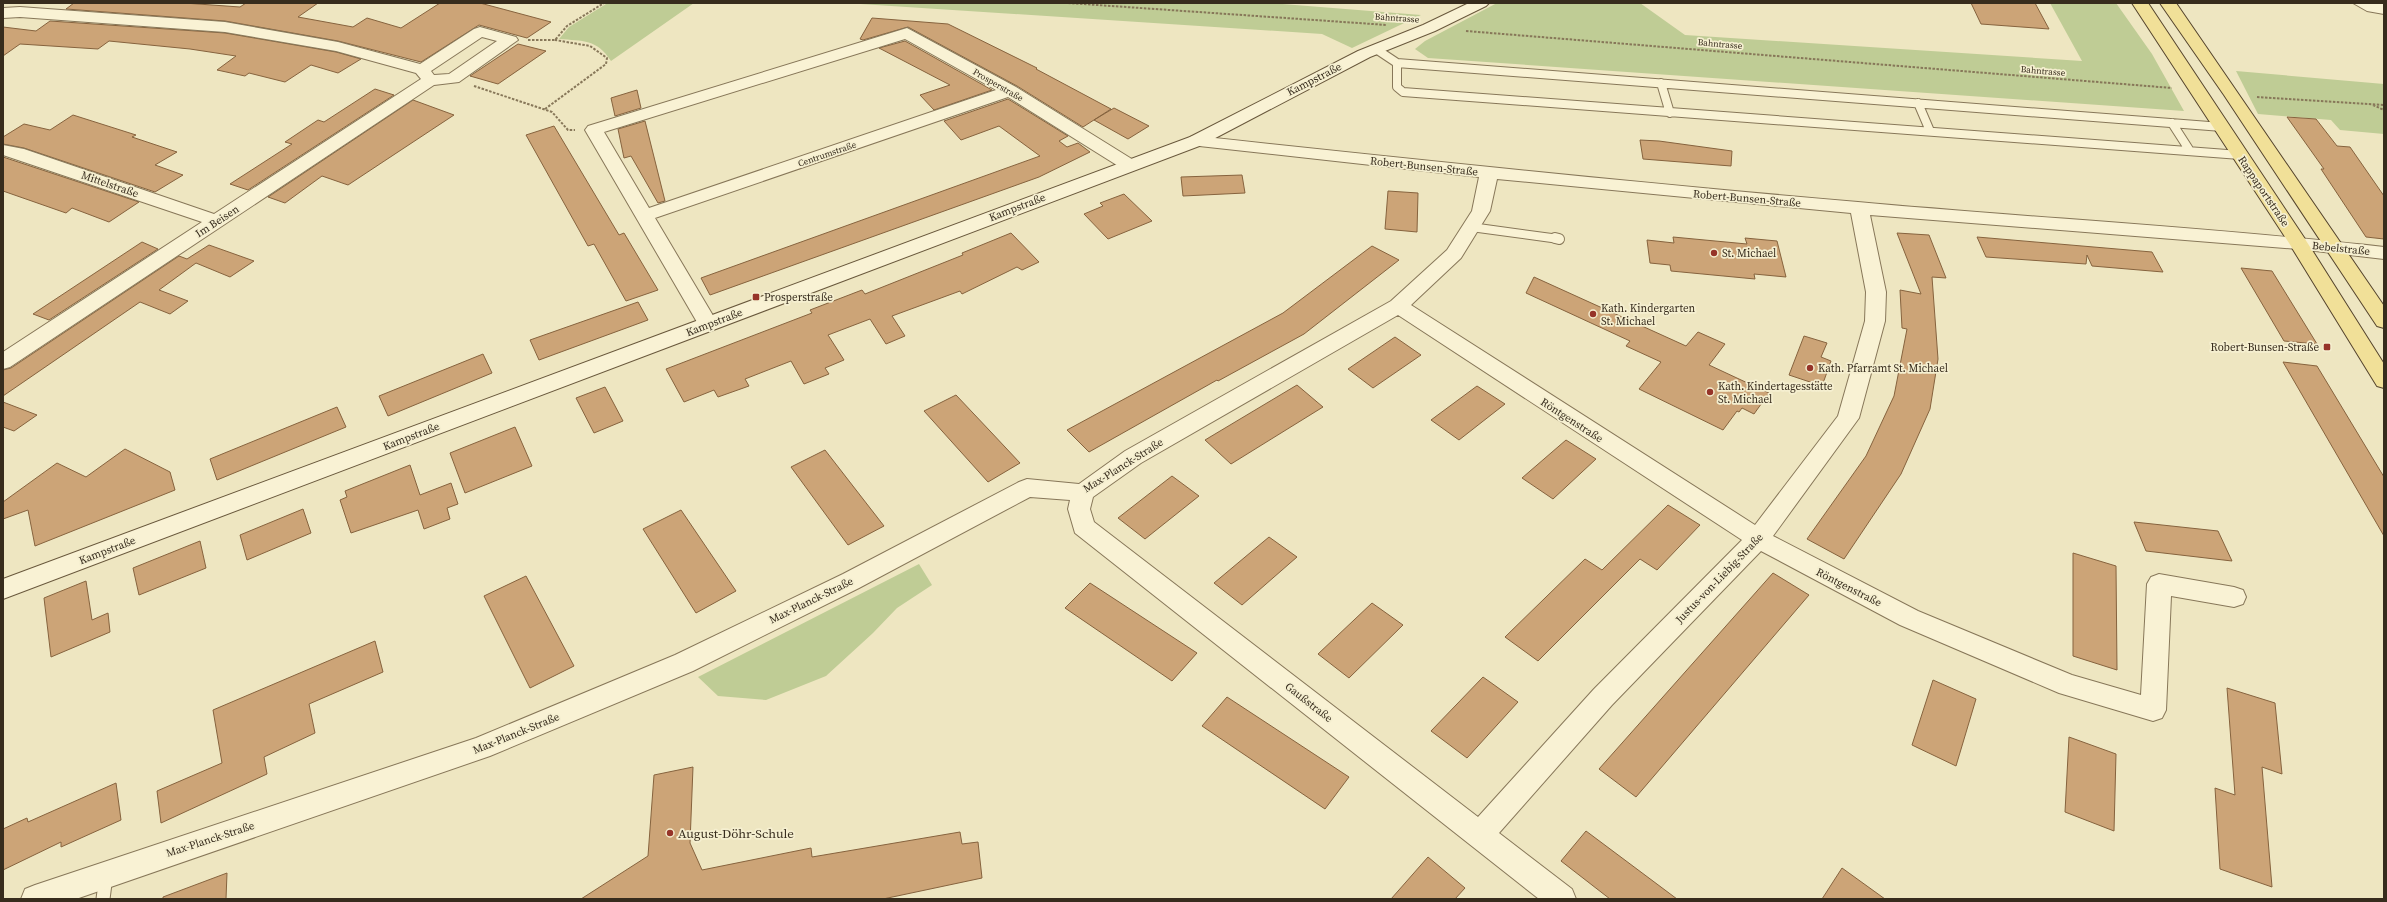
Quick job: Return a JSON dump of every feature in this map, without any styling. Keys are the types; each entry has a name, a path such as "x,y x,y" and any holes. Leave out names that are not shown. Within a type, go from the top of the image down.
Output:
{"main road":[{"name":"Rappaportstraße","path":"2140,3 2298,243 2384,381"},
{"path":"2168,3 2232,94 2384,321"}],"street":[{"name":"Kampstraße","path":"3,589 1196,141 1376,49 1429,28 1481,3"},
{"path":"3,13 20,12 225,27 338,47 426,75 453,79 510,40"},
{"name":"Im Beisen","path":"3,362 217,221 426,75 480,32 510,40"},
{"name":"Prosperstraße","path":"594,130 907,33 1010,91 1129,165"},
{"name":"Centrumstraße","path":"644,216 1010,91"},
{"path":"594,130 708,324"},
{"name":"Robert-Bunsen-Straße","path":"1196,141 1489,173 1859,208 2298,243"},
{"name":"Mittelstraße","path":"3,150 26,155 217,221"},
{"name":"Max-Planck-Straße","path":"35,899 105,886 481,748 684,663 851,581 1027,488 1083,493 1133,457 1398,306 1454,254 1481,212 1489,173"},
{"name":"Justus-von-Liebig-Straße","path":"1480,834 1604,697 1758,539 1848,418 1875,321 1876,292 1859,208"},
{"name":"Bebelstraße","path":"2298,243 2384,253"},
{"name":"Röntgenstraße","path":"1398,306 1758,539 1909,618 2068,686 2153,710 2159,584 2234,597"},
{"name":"Gaußstraße","path":"1083,493 1079,509 1083,527 1562,899"}],"lane":[{"path":"1376,49 1397,63 2222,127"},
{"path":"1397,63 1397,87 1403,92 1670,113 2240,154"},
{"path":"1661,83 1670,113"},
{"path":"1918,103 1930,131"},
{"path":"2172,123 2190,151"},
{"path":"1471,227 1559,239"}],"path":[{"path":"555,40 568,26 604,4 645,3"},
{"name":"Bahntrasse","path":"1068,3 1390,25"},
{"name":"Bahntrasse","path":"1429,28 2198,90"},
{"path":"510,40 555,40 580,42 599,49 607,58 606,64 545,109"},
{"path":"453,79 552,112 568,130 594,130"},
{"path":"2232,94 2259,98 2384,105"},
{"path":"2371,104 2384,110"}],"green space":[{"path":"694,3 611,61 606,54 589,42 559,39 569,27 606,4"},
{"path":"845,3 1270,3 1421,15 1352,48 1322,34"},
{"path":"1497,3 1640,3 1685,35 2082,61 2050,3 2116,3 2152,54 2184,111 1428,58 1415,49 1425,41"},
{"path":"2236,71 2384,84 2384,134 2340,130 2331,120 2258,114"},
{"path":"919,564 932,585 897,608 873,633 826,676 766,700 718,696 698,677"}],"building":[{"path":"74,3 184,3 240,7 246,3 318,3 298,17 353,27 367,18 401,28 440,3 480,3 551,22 527,38 479,25 421,62 338,41 225,21 66,9"},
{"path":"1971,3 2035,3 2049,29 1981,24"},
{"path":"872,18 948,24 1037,68 1036,69 1111,109 1083,127 1017,86 908,27 863,40 860,39"},
{"path":"50,21 225,33 336,52 361,59 338,73 311,65 285,82 249,73 245,76 217,70 236,56 190,49 109,41 98,49 20,44 3,56 3,27 36,31"},
{"path":"905,41 992,90 934,110 920,95 950,85 879,48"},
{"path":"518,44 546,51 498,84 470,76"},
{"path":"375,89 394,95 248,190 230,184 292,144 285,142 318,120 324,122"},
{"path":"637,90 641,108 615,116 611,98"},
{"path":"1008,99 1068,136 1059,141 1067,147 1078,143 1090,152 1039,177 710,295 701,278 1040,156 999,126 961,140 944,121"},
{"path":"413,100 454,115 348,185 322,176 285,203 268,197"},
{"path":"1114,108 1149,126 1128,139 1094,120"},
{"path":"73,115 136,135 132,137 177,152 155,165 183,175 155,192 24,148 3,144 3,137 24,124 50,130"},
{"path":"2287,117 2316,119 2337,146 2350,147 2384,196 2384,239 2366,237 2321,169 2324,169"},
{"path":"645,121 665,201 658,203 631,156 624,158 618,129"},
{"path":"554,126 619,235 624,233 658,290 626,301 594,244 588,246 526,135"},
{"path":"1640,140 1659,141 1732,151 1731,166 1643,159"},
{"path":"3,157 139,202 109,222 72,208 66,213 3,191"},
{"path":"1242,175 1245,193 1183,196 1181,177"},
{"path":"1388,191 1418,193 1417,232 1385,229"},
{"path":"1124,194 1152,221 1108,239 1084,214 1103,206 1100,203"},
{"path":"1011,233 1039,262 1022,270 1017,267 962,294 960,291 892,316 905,336 886,344 870,319 828,335 844,360 825,368 829,374 804,384 791,361 745,379 749,386 718,397 714,390 684,402 666,369 812,313 810,310 862,290 865,294 963,255 962,253"},
{"path":"1897,233 1929,235 1946,278 1932,277 1938,359 1930,409 1901,474 1844,559 1807,539 1866,456 1894,396 1907,329 1902,328 1900,290 1921,294"},
{"name":"St. Michael","path":"1673,237 1747,244 1745,238 1777,241 1786,277 1754,274 1755,279 1671,271 1670,265 1650,263 1647,240 1674,243"},
{"path":"1977,237 2152,252 2163,272 2092,266 2087,255 2086,264 1986,257"},
{"path":"142,242 158,249 49,320 33,314"},
{"path":"209,245 254,261 230,277 196,263 159,290 188,301 170,314 140,302 3,396 3,370 11,368 179,256 187,259"},
{"path":"1372,246 1399,260 1304,334 1218,381 1217,380 1089,452 1067,430 1283,313"},
{"path":"2241,268 2272,271 2317,344 2284,341"},
{"path":"1534,277 1686,346 1698,332 1725,344 1709,365 1769,393 1754,414 1742,408 1739,412 1737,411 1723,430 1639,389 1661,362 1626,346 1630,341 1526,293"},
{"path":"638,302 648,320 539,360 530,340"},
{"name":"Kath. Pfarramt St. Michael","path":"1804,336 1827,343 1821,357 1831,361 1822,386 1789,375"},
{"path":"1395,337 1421,355 1373,388 1348,369"},
{"path":"483,354 492,373 388,416 379,396"},
{"path":"2283,362 2317,366 2384,477 2384,536"},
{"path":"1297,385 1323,407 1231,464 1205,440"},
{"path":"1477,386 1505,404 1459,440 1431,420"},
{"path":"605,387 623,421 594,433 576,398"},
{"path":"956,395 1020,463 988,482 924,411"},
{"path":"3,402 37,415 14,431 3,427"},
{"path":"337,407 346,427 217,480 210,459"},
{"path":"515,427 532,466 465,493 450,453"},
{"path":"1566,440 1596,459 1553,499 1522,478"},
{"path":"125,449 170,472 175,490 35,546 28,510 3,519 3,502 57,463 86,477"},
{"path":"825,450 884,526 848,545 791,467"},
{"path":"410,465 420,495 451,483 458,504 447,508 450,519 424,529 418,510 351,533 340,500 347,497 345,491"},
{"path":"1172,476 1199,496 1145,539 1118,518"},
{"path":"1668,505 1700,525 1657,570 1640,559 1538,661 1505,637 1585,559 1602,570"},
{"path":"303,509 311,533 247,560 240,535"},
{"path":"681,510 736,591 696,613 643,529"},
{"path":"2134,522 2218,531 2232,561 2146,551"},
{"path":"1269,537 1297,557 1242,605 1214,583"},
{"path":"200,541 206,568 139,595 133,568"},
{"path":"2073,553 2116,566 2117,670 2073,656"},
{"path":"1773,573 1809,595 1636,797 1599,769"},
{"path":"526,576 574,666 530,688 484,596"},
{"path":"86,581 92,620 108,613 110,632 51,657 44,598"},
{"path":"1090,583 1197,653 1172,681 1065,608"},
{"path":"1372,603 1403,625 1349,678 1318,654"},
{"path":"375,641 383,672 309,704 315,733 264,757 267,774 161,823 157,791 222,763 213,710"},
{"path":"1483,677 1518,702 1467,758 1431,731"},
{"path":"1933,680 1976,699 1956,766 1912,745"},
{"path":"2227,688 2275,703 2282,774 2262,767 2272,887 2220,869 2215,788 2235,795"},
{"path":"1227,697 1349,777 1325,809 1202,726"},
{"path":"2069,737 2116,754 2114,831 2065,812"},
{"name":"August-Döhr-Schule","path":"693,767 690,843 702,870 811,848 812,857 960,832 962,844 978,842 982,878 883,899 581,899 648,856 654,775"},
{"path":"116,783 121,820 61,847 61,842 3,870 3,829 27,818 28,822"},
{"path":"1586,831 1677,899 1610,899 1561,861"},
{"path":"1428,857 1465,888 1455,899 1391,899"},
{"path":"1842,868 1885,899 1822,899"},
{"path":"227,873 226,899 163,899 163,897"}],"place":[{"name":"St. Michael","path":"1714,253"},
{"name":"Prosperstraße","path":"756,297"},
{"name":"Kath. Kindergarten St. Michael","path":"1593,314"},
{"name":"Robert-Bunsen-Straße","path":"2327,347"},
{"name":"Kath. Pfarramt St. Michael","path":"1810,368"},
{"name":"Kath. Kindertagesstätte St. Michael","path":"1710,392"},
{"name":"August-Döhr-Schule","path":"670,833"}]}
